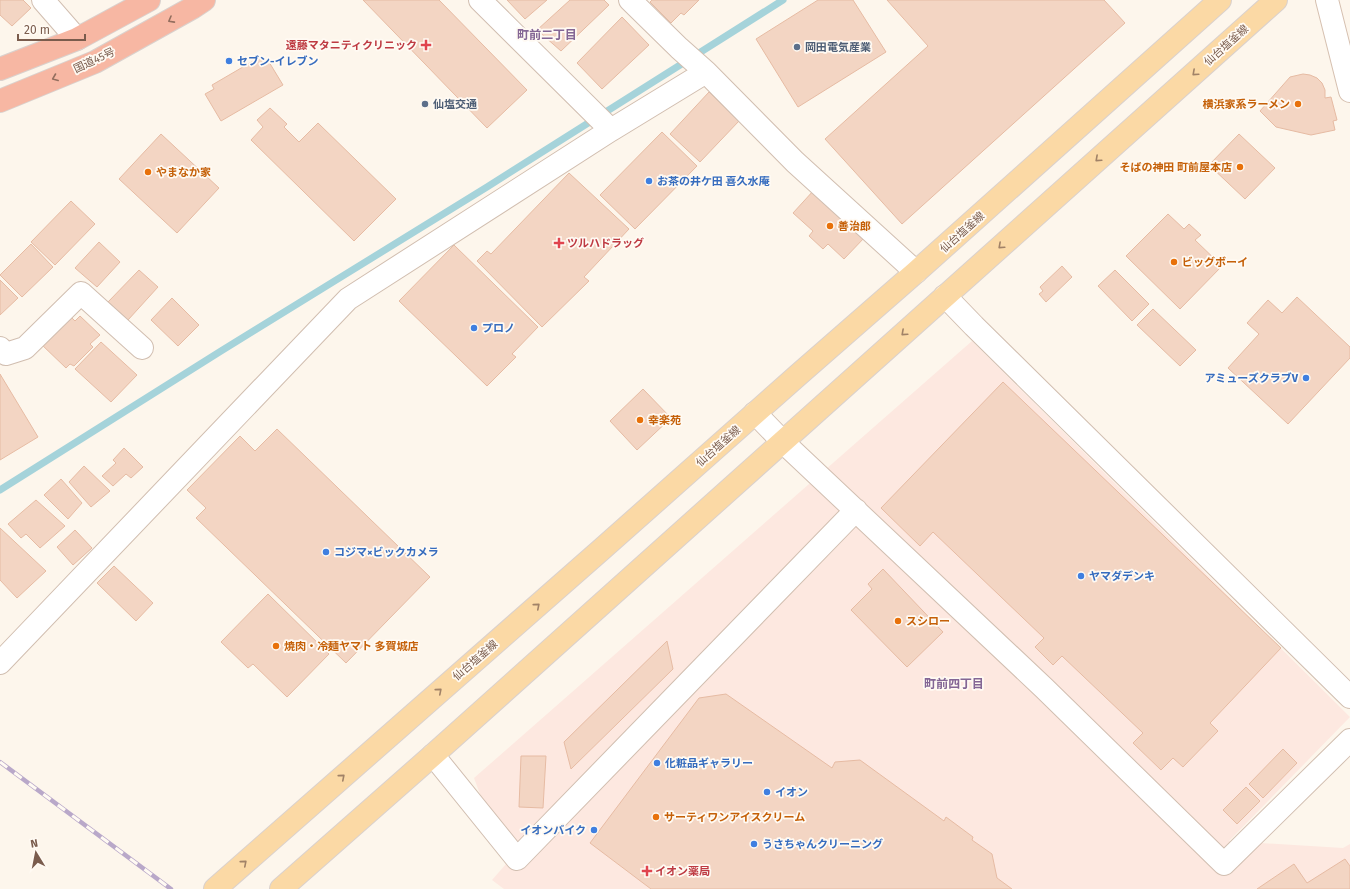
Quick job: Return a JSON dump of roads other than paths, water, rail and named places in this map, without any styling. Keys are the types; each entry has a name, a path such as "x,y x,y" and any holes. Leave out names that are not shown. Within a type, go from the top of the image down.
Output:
{"highway":[{"path":"0,69 78,39 149,0"},
{"name":"国道45号","path":"0,100 94,62 204,0"}],"main road":[{"name":"仙台塩釜線","path":"215,889 916,272 1220,0"},
{"name":"仙台塩釜線","path":"281,889 433,755 1276,0"}],"street":[{"path":"43,0 78,39"},
{"path":"480,0 608,127"},
{"path":"1327,0 1350,91"},
{"path":"638,3 679,48 795,162 916,272"},
{"path":"0,663 348,299 608,127 703,70"},
{"path":"0,348 6,354 25,348 81,292 142,348"},
{"path":"945,296 1350,697"},
{"path":"756,413 783,442 1038,683 1224,864 1350,740"},
{"path":"433,755 517,859 856,510"}],"waterway":[{"path":"0,490 221,351 487,187 783,0"}],"railway":[{"path":"0,762 171,889"}],"place":[{"name":"遠藤マタニティクリニック","path":"426,45"},
{"name":"岡田電気産業","path":"797,47"},
{"name":"セブン-イレブン","path":"229,61"},
{"name":"仙塩交通","path":"425,104"},
{"name":"横浜家系ラーメン","path":"1298,104"},
{"name":"そばの神田 町前屋本店","path":"1240,167"},
{"name":"やまなか家","path":"148,172"},
{"name":"お茶の井ケ田 喜久水庵","path":"649,181"},
{"name":"善治郎","path":"830,226"},
{"name":"ツルハドラッグ","path":"559,243"},
{"name":"ビッグボーイ","path":"1174,262"},
{"name":"プロノ","path":"474,328"},
{"name":"アミューズクラブV","path":"1306,378"},
{"name":"幸楽苑","path":"640,420"},
{"name":"コジマ×ビックカメラ","path":"326,552"},
{"name":"ヤマダデンキ","path":"1081,576"},
{"name":"スシロー","path":"898,621"},
{"name":"焼肉・冷麺ヤマト 多賀城店","path":"276,646"},
{"name":"化粧品ギャラリー","path":"657,763"},
{"name":"イオン","path":"767,792"},
{"name":"サーティワンアイスクリーム","path":"656,817"},
{"name":"イオンバイク","path":"594,830"},
{"name":"うさちゃんクリーニング","path":"754,844"},
{"name":"イオン薬局","path":"647,871"}],"district":[{"name":"町前二丁目","path":"547,35"},
{"name":"町前四丁目","path":"954,684"}]}
